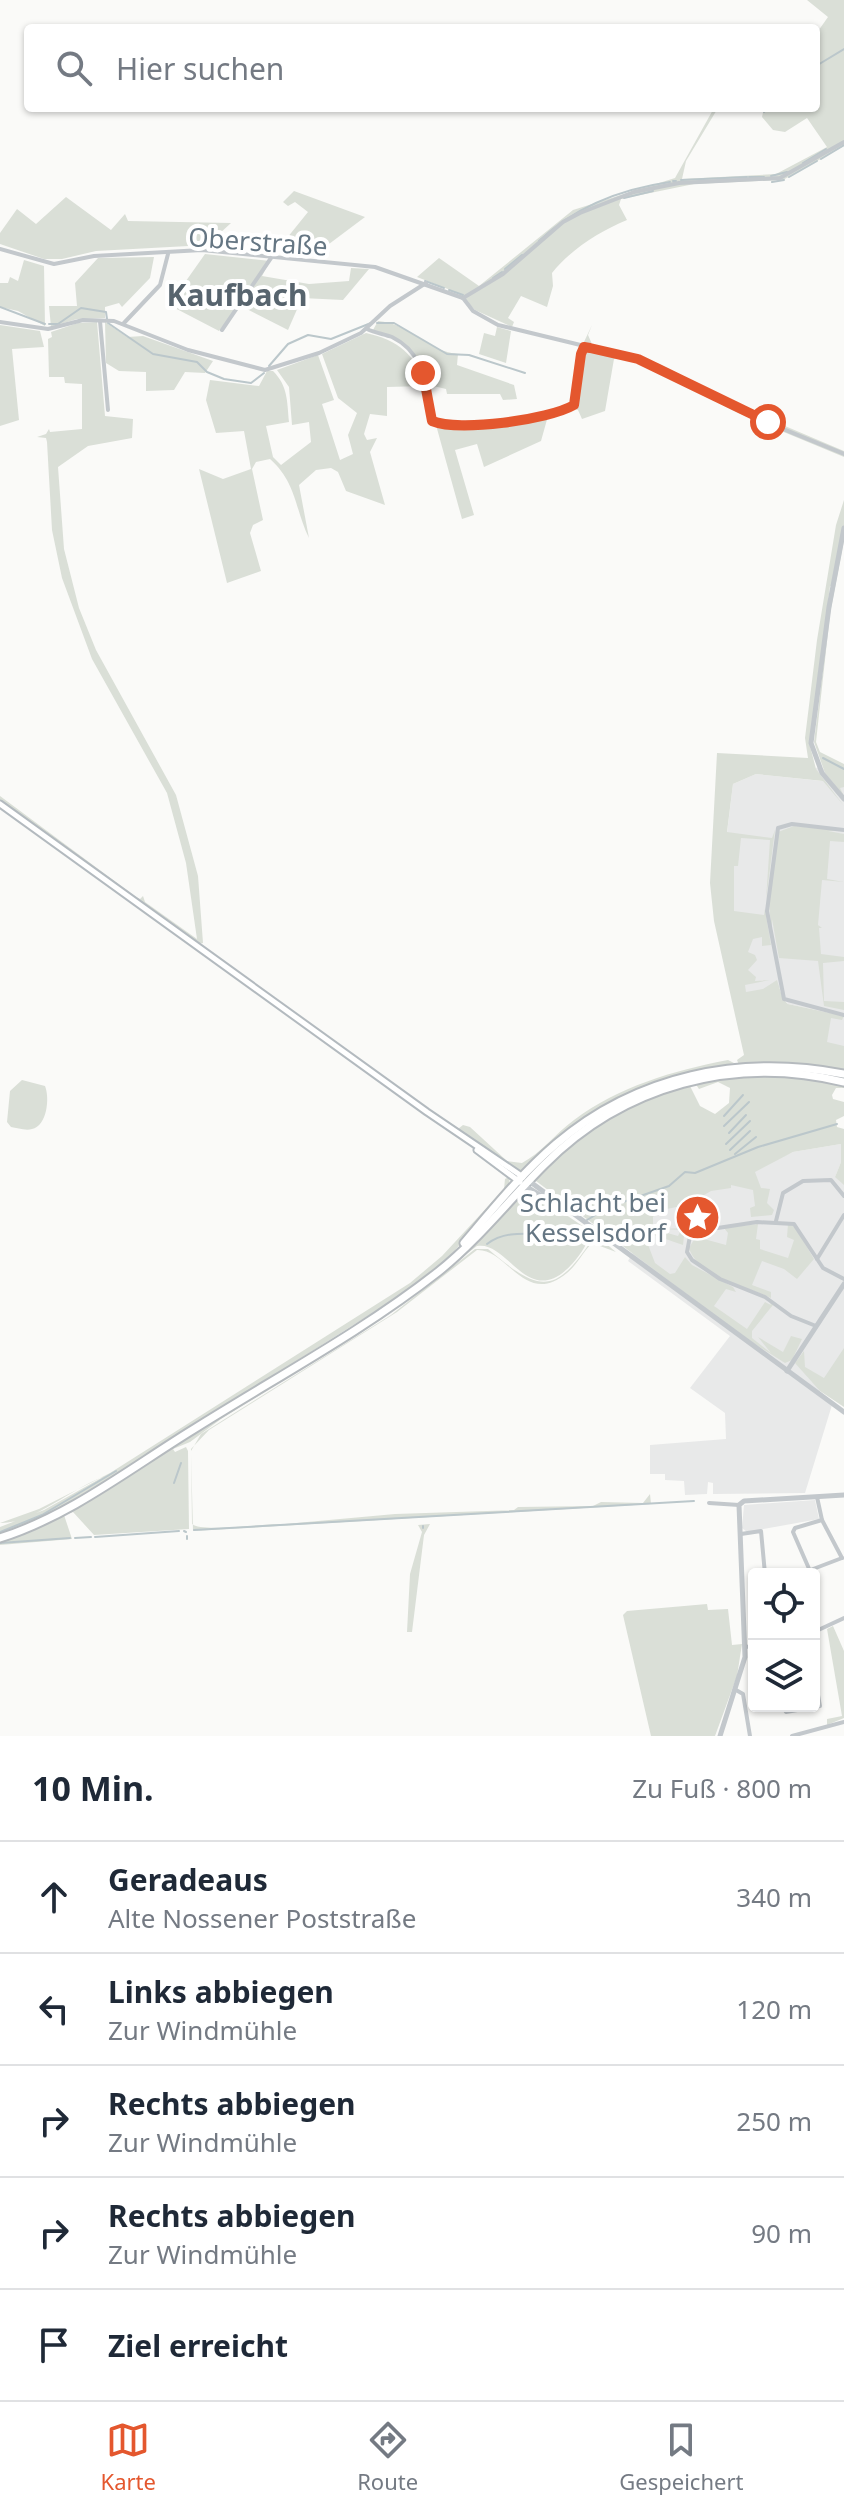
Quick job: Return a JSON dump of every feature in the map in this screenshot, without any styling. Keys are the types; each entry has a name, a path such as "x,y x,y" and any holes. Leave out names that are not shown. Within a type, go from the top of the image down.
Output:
{"main road":[{"path":"0,804 524,1181"},
{"path":"0,1537 21,1530 93,1492 425,1281 580,1125 617,1102 663,1082 713,1070 762,1066 844,1074"},
{"path":"524,1181 593,1124 642,1097 679,1083 720,1075 763,1072 844,1082"}],"street":[{"path":"463,298 503,274 571,217 618,198 679,183 780,178 844,142"},
{"name":"Oberstraße","path":"0,249 54,264 110,254 168,254 202,250 375,267 463,298 473,311 498,325 638,359 754,417 844,454"},
{"path":"123,324 160,285 168,254"},
{"path":"222,330 271,258"},
{"path":"0,322 48,329 78,321 100,320 123,324 188,350 265,370 319,353 367,329 390,306 426,283"},
{"path":"100,320 108,410"},
{"path":"367,329 389,336 412,353 423,373 432,421 443,424 493,423 570,407 577,401 584,347"},
{"path":"844,528 829,607 811,743 816,763 844,799"},
{"path":"844,830 792,824 778,828 767,911 784,999 844,1015"},
{"path":"776,1221 783,1193 803,1181 831,1180 844,1196"},
{"path":"524,1181 844,1412"},
{"path":"817,1259 844,1215"},
{"path":"787,1371 816,1326 844,1281 823,1268 798,1228 776,1221 698,1231 690,1236 687,1252 692,1260 720,1279 765,1297 791,1316 816,1326"},
{"path":"709,1503 739,1505 744,1501 844,1495"},
{"path":"817,1497 822,1520 843,1557 817,1568"},
{"path":"720,1736 736,1690 745,1647 739,1505"},
{"path":"809,1568 793,1529 822,1520"},
{"path":"741,1534 761,1531 764,1568"},
{"path":"820,1629 844,1618"},
{"path":"736,1690 743,1694 750,1736"},
{"path":"792,1736 844,1722"},
{"path":"825,1729 825,1736"}],"shaded area":[{"path":"807,0 844,0 844,146 783,180 694,184 621,199 619,205 627,220 586,242 559,265 552,273 553,286 547,307 521,296 508,318 514,322 512,327 475,310 458,293 417,277 439,258 479,286 573,210 675,178 712,112 716,112 686,161 682,179 776,174 827,147 807,118 785,132 773,130 762,117 763,112 820,112 820,28 828,17"},
{"path":"294,191 365,217 329,244 287,238 308,212 295,202 288,206 283,202"},
{"path":"66,197 111,230 125,214 128,221 231,223 207,245 96,251 62,259 44,259 0,244 0,233 17,209 36,224"},
{"path":"205,254 270,261 262,276 309,284 349,281 351,268 369,269 343,300 302,298 288,330 239,305 219,331 169,305"},
{"path":"154,257 150,278 122,307 119,303 105,307 105,318 77,319 51,327 49,306 77,306 75,283 98,258"},
{"path":"24,260 44,266 45,326 18,311 0,307 0,283 8,283 10,277 18,281"},
{"path":"378,321 400,327 438,348 458,354 457,365 514,385 517,399 503,400 500,394 447,394 446,389 429,385 421,365 409,349 394,338 373,330"},
{"path":"97,322 105,416 133,419 132,438 88,446 58,467 64,549 79,608 96,650 176,795 198,876 203,943 198,944 0,801 0,796 136,897 140,899 143,896 145,902 197,939 186,863 167,793 92,659 62,578 52,530 47,442 46,438 37,437 46,434 49,429 50,432 82,429 82,384 65,383 64,377 49,377 48,339 52,337 51,332 78,323"},
{"path":"105,322 127,337 143,336 213,361 205,373 185,372 174,390 146,391 146,372 119,371 106,363"},
{"path":"0,325 40,331 44,347 12,349 19,420 0,426"},
{"path":"592,325 588,335 592,344 660,364 752,412 844,451 844,457 738,413 665,375 621,357 614,359 605,411 582,419 578,410 573,408 578,406 583,344"},
{"path":"497,327 511,331 506,363 479,354 484,333 495,336"},
{"path":"366,333 404,350 416,365 424,386 387,387 387,416 370,414 364,434 367,440 377,438 370,452 385,505 346,491 338,472 331,468 316,470 299,485 309,538 286,478 270,459 256,462 252,469 263,520 253,525 250,533 261,571 227,583 199,469 223,479 251,469 244,431 216,433 206,400 210,380 259,386 267,371 273,371 282,382 286,394 289,422 266,426 273,457 281,465 311,442 309,422 292,425 289,387 277,370 318,355 334,400 322,404 340,460 353,454 348,435 357,413 338,398 322,354"},
{"path":"548,416 541,441 484,467 477,444 455,450 474,515 462,519 436,425 493,426"},
{"path":"844,500 844,540 830,614 816,742 820,752 844,764 844,787 840,788 844,796 825,773 814,742 833,587 830,586 810,746 816,769 844,806 823,781 756,774 733,784 727,832 772,838 775,830 766,900 770,840 741,838 738,866 734,866 734,911 764,915 765,909 771,945 762,946 762,937 753,939 748,952 755,955 757,960 748,970 756,977 755,981 770,980 745,985 746,992 763,989 777,980 783,999 788,1004 844,1016 842,1020 831,1018 827,1042 844,1046 844,1072 804,1065 739,1065 737,1060 744,1055 714,921 710,883 717,753 808,758 805,738 817,640 836,525"},
{"path":"821,767 844,787 844,1053 823,1049 829,1013 788,1004 779,987 745,994 730,919 727,833 733,784 756,774 822,781 815,768"},
{"path":"794,826 844,831 828,831 844,834 844,842 830,841 827,879 844,882 822,880 818,925 822,928 819,928 821,954 844,957 844,961 823,963 824,1001 844,1002 844,1010 824,1006 818,961 779,958 772,919 772,929 769,905 778,832"},
{"path":"728,1060 734,1063 665,1080 621,1098 523,1171 516,1170 458,1129 463,1125 470,1127 507,1161 522,1163 574,1120 628,1089 687,1069"},
{"path":"755,1074 844,1084 844,1088 836,1088 832,1095 833,1099 844,1102 844,1116 836,1120 837,1127 844,1129 844,1185 835,1177 841,1162 841,1144 793,1152 755,1172 761,1188 770,1189 767,1203 774,1210 772,1215 751,1217 750,1208 755,1206 753,1190 731,1185 731,1188 711,1191 699,1198 701,1212 705,1212 701,1226 693,1229 691,1204 662,1210 653,1217 653,1229 678,1236 681,1230 661,1229 688,1228 690,1216 691,1231 684,1236 683,1245 651,1234 647,1242 655,1263 670,1274 675,1273 685,1257 692,1265 733,1287 736,1292 726,1289 714,1306 747,1329 765,1302 771,1305 769,1301 773,1305 752,1331 752,1338 771,1353 758,1337 783,1352 791,1336 802,1339 792,1360 785,1363 744,1337 536,1181 550,1161 563,1150 606,1118 629,1106 689,1084 700,1106 715,1114 729,1103 730,1088 718,1082 699,1089 695,1083"},
{"path":"22,1080 45,1086 46,1091 44,1117 37,1127 30,1130 11,1127 7,1122 10,1091"},
{"path":"841,1144 841,1162 835,1177 844,1163 844,1350 818,1395 832,1405 805,1493 713,1494 713,1483 708,1482 707,1494 685,1495 684,1481 665,1480 665,1474 650,1474 650,1445 726,1439 725,1413 690,1388 730,1336 628,1261 655,1214 793,1152"},
{"path":"509,1177 510,1187 449,1257 412,1288 79,1498 44,1517 0,1534 0,1527 12,1522 0,1523 39,1509 78,1489 36,1513 44,1510 110,1473 410,1283 442,1256 504,1189 505,1179"},
{"path":"523,1192 532,1192 590,1231 573,1263 557,1276 544,1281 531,1278 488,1247 477,1246 382,1319 221,1419 190,1442 173,1449 175,1452 186,1447 188,1451 189,1529 94,1535 73,1512 64,1515 72,1539 0,1545 0,1540 49,1520 400,1303"},
{"path":"758,1224 756,1239 760,1240 760,1249 788,1258 794,1240 787,1237 788,1224 795,1227 814,1259 797,1279 784,1269 762,1261 752,1285 771,1292 771,1298 713,1273 694,1258 689,1248 698,1233 720,1229 703,1233 704,1239 726,1245 728,1233 724,1228"},
{"path":"598,1237 616,1252 592,1243 567,1273 552,1282 540,1284 528,1281 488,1252 477,1250 397,1312 209,1430 194,1446 201,1434 391,1315 475,1249 488,1249 520,1273 545,1282 567,1271 593,1238"},
{"path":"844,1348 844,1407 820,1391 795,1363 804,1351 805,1367 824,1378"},
{"path":"650,1494 651,1504 193,1531 193,1524 221,1528 395,1514 593,1506 601,1502 643,1503"},
{"path":"815,1500 819,1519 747,1532 742,1528 744,1505"},
{"path":"430,1524 424,1535 412,1632 407,1632 410,1574 422,1532 418,1525"},
{"path":"707,1604 708,1610 728,1609 732,1645 742,1644 737,1676 715,1736 651,1736 623,1615 627,1611"},
{"path":"833,1626 844,1651 844,1718 827,1725 827,1719 842,1716 827,1629"}],"waterway":[{"path":"820,64 844,49"},
{"path":"821,159 844,145"},
{"path":"803,163 826,149"},
{"path":"789,177 817,161"},
{"path":"771,176 787,172"},
{"path":"681,180 747,177"},
{"path":"749,177 764,177"},
{"path":"772,182 784,180"},
{"path":"539,241 568,218 600,201 634,189 670,182"},
{"path":"624,198 653,191"},
{"path":"505,269 522,255"},
{"path":"493,278 502,272"},
{"path":"425,281 444,288"},
{"path":"449,290 463,295"},
{"name":"Kaufbach","path":"0,307 45,324"},
{"name":"Kaufbach","path":"49,324 58,324 81,308 106,312 107,319"},
{"name":"Kaufbach","path":"108,323 153,354 197,362 207,372 224,379 251,383 264,373"},
{"name":"Kaufbach","path":"269,366 288,344 308,335 331,339 371,323"},
{"name":"Kaufbach","path":"377,323 394,323 447,354 469,355 525,373"},
{"path":"823,758 844,769"},
{"path":"724,1116 743,1095"},
{"path":"724,1126 749,1102"},
{"path":"729,1133 746,1115"},
{"path":"726,1144 750,1121"},
{"path":"587,1220 609,1207 669,1186 685,1172 695,1173 758,1147 837,1124"},
{"path":"730,1150 750,1131"},
{"path":"735,1154 756,1137"},
{"path":"487,1244 510,1235 558,1234 580,1226"},
{"path":"579,1230 588,1235"},
{"path":"594,1240 602,1243"},
{"path":"174,1483 181,1463"},
{"path":"0,1532 42,1515 116,1471"},
{"path":"194,1530 694,1501"},
{"path":"95,1537 179,1531"},
{"path":"75,1538 91,1537"},
{"path":"0,1543 70,1538"}],"place":[{"name":"Schlacht bei Kesselsdorf","path":"697,1217"}],"district":[{"name":"Kaufbach","path":"237,294"}],"route":[{"path":"423,373 432,421 443,424 493,423 536,416 574,405 577,401 579,361 584,347 638,359 768,422"}]}
